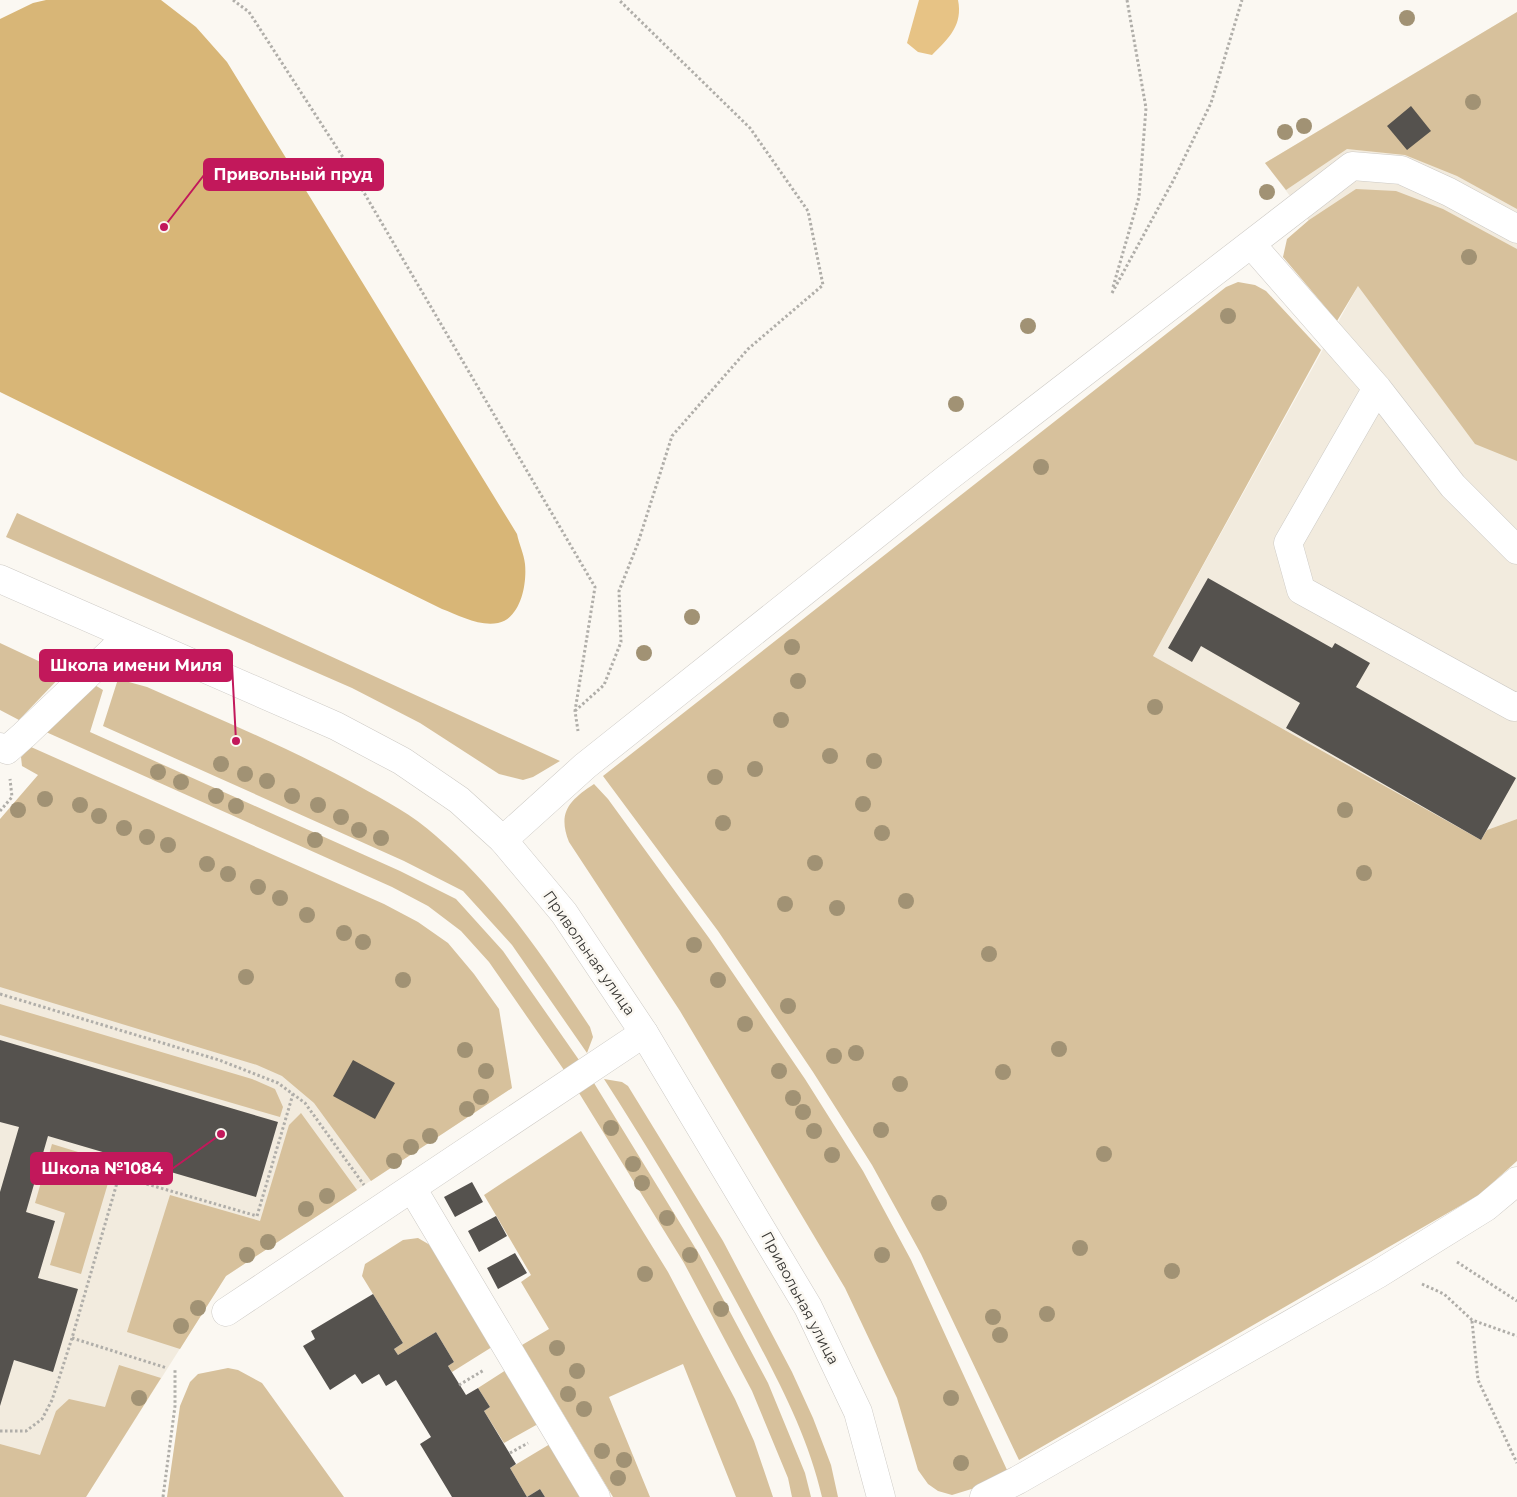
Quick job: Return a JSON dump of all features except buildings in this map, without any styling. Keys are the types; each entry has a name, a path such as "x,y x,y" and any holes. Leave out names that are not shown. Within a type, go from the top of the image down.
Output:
{"main road":[{"path":"503,840 584,766 939,484 1352,166 1401,170 1449,192 1517,229"},
{"path":"1251,244 1377,388 1453,486 1517,550"},
{"path":"1377,388 1288,543 1301,590 1514,707 1517,706"},
{"name":"Привольная улица","path":"0,579 336,726 402,761 459,800 503,840 564,913 644,1033 808,1307 858,1412 881,1497"},
{"path":"0,747 7,750 128,636"},
{"path":"226,1312 644,1033"},
{"path":"984,1497 1018,1480 1378,1274 1486,1207 1517,1181"},
{"path":"412,1188 596,1497"}],"path":[{"path":"233,0 249,12 346,162 595,587 575,711 584,766"},
{"path":"575,711 604,685 621,642 619,591 638,543 672,436 748,349 823,285 808,211 750,128 619,0"},
{"path":"1127,0 1146,108 1139,198 1112,293 1173,181 1211,103 1242,0"},
{"path":"0,994 218,1060 262,1076 293,1094 304,1103 368,1190"},
{"path":"0,1430 26,1431 42,1419 52,1400 119,1176 256,1216 293,1094"},
{"path":"1427,1244 1517,1301"},
{"path":"1378,1274 1414,1280 1444,1294 1472,1320 1517,1336"},
{"path":"1472,1320 1478,1380 1517,1463"},
{"path":"72,1338 167,1368"},
{"path":"163,1497 175,1406 175,1369"}],"shaded area":[{"path":"46,0 161,0 196,27 227,62 517,534 524,560 525,581 521,599 506,620 491,624 484,623 469,620 442,609 0,392 0,19 33,3"},
{"path":"919,0 958,0 959,9 956,24 949,37 932,55 918,52 907,43"},
{"path":"1517,12 1517,819 1487,830 1481,840 1153,656 1358,286 1265,163"},
{"path":"1517,12 1517,209 1457,176 1405,155 1347,149 1286,190 1265,163"},
{"path":"1356,189 1396,191 1443,209 1517,249 1517,461 1475,444 1358,286 1337,321 1283,257 1287,239 1309,220"},
{"path":"1238,282 1255,285 1266,291 1321,350 1153,656 1481,840 1487,830 1517,819 1517,1161 1479,1195 1019,1460 921,1254 872,1165 813,1072 718,931 603,776 1226,287"},
{"path":"17,513 560,761 533,777 523,780 499,774 420,723 352,688 6,537"},
{"path":"0,643 64,673 19,720 0,710"},
{"path":"118,679 147,687 305,758 388,802 427,828 481,880 520,926 538,951 590,1027 593,1037 587,1053 512,945 463,891 404,861 103,726"},
{"path":"93,684 103,690 90,732 400,871 456,899 503,951 579,1060 564,1070 489,962 461,931 428,906 392,887 46,732"},
{"path":"31,747 384,904 418,922 448,943 474,974 499,1009 512,1088 371,1181 314,1103 282,1076 257,1065 0,987 0,819 38,775 22,766 21,757"},
{"path":"594,784 608,799 709,938 805,1079 863,1171 911,1260 1007,1470 978,1487 952,1495 938,1491 928,1484 918,1470 897,1398 845,1288 680,1011 569,842 564,823 568,808 572,801"},
{"path":"0,819 512,1088 226,1276 86,1497 0,1497"},
{"path":"0,1004 252,1079 275,1089 283,1107 280,1117 0,1035"},
{"path":"604,1079 622,1082 628,1086 723,1241 792,1372 813,1418 831,1465 838,1497 822,1497 801,1431 761,1348 680,1202"},
{"path":"594,1083 699,1254 768,1383 805,1473 811,1497 792,1497 788,1478 752,1391 684,1263 579,1093"},
{"path":"301,1113 357,1190 226,1276 180,1349 127,1332 170,1195 260,1221 289,1125"},
{"path":"581,1131 668,1272 735,1399 754,1441 773,1497 736,1497 683,1364 609,1397 650,1497 613,1497 522,1345 549,1329 521,1282 531,1275 484,1195"},
{"path":"52,1144 114,1163 81,1274 50,1265 65,1213 35,1203"},
{"path":"418,1238 430,1245 439,1258 492,1347 452,1372 448,1366 454,1362 436,1332 398,1355 394,1349 403,1343 362,1276 365,1264 403,1240"},
{"path":"119,1365 161,1378 86,1497 0,1497 0,1444 40,1455 56,1411 69,1399 105,1407"},
{"path":"228,1368 238,1370 262,1383 344,1497 167,1497 180,1406 190,1382 198,1374"},
{"path":"506,1370 538,1424 504,1443 484,1411 490,1407 478,1388"},
{"path":"550,1444 581,1497 545,1497 540,1489 527,1497 510,1468"}],"place":[{"name":"Привольный пруд","path":"164,227"},
{"name":"Школа имени Миля","path":"236,741"},
{"name":"Школа №1084","path":"221,1134"}]}
